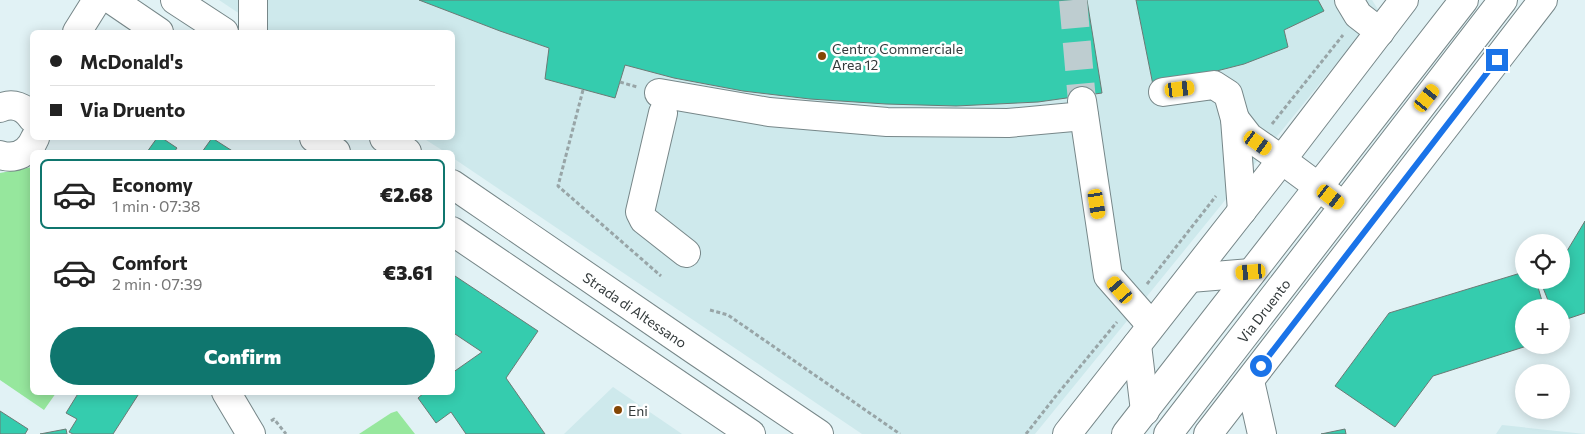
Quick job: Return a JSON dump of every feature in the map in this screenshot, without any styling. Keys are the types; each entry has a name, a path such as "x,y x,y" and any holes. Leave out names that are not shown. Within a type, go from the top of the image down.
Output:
{"street":[{"path":"78,30 97,0"},
{"path":"112,0 156,30"},
{"path":"175,0 221,30"},
{"path":"253,0 253,30"},
{"path":"1126,434 1464,0"},
{"name":"Via Druento","path":"1176,424 1503,0"},
{"path":"1208,434 1543,0"},
{"path":"1068,434 1282,160 1380,32 1401,1"},
{"path":"1354,8 1380,32"},
{"path":"1163,92 1214,85 1228,94 1236,119 1242,211"},
{"path":"686,253 644,220 640,212 661,103 887,122 1008,123 1083,108 1108,276 1132,303 1144,335 1145,410"},
{"path":"0,108 11,105 30,110"},
{"path":"1236,119 1250,137 1369,226"},
{"path":"317,140 333,150"},
{"path":"387,140 403,150"},
{"path":"0,155 18,156 35,145"},
{"name":"Strada di Altessano","path":"455,186 819,434"},
{"path":"455,233 751,434"},
{"path":"1190,278 1251,272"},
{"path":"1250,381 1262,434"},
{"path":"228,395 251,434"},
{"name":"Via Druento","path":"1176,424 1224,412"}],"path":[{"path":"1258,143 1354,8"},
{"path":"583,90 558,186 660,276"},
{"path":"1026,434 1132,303 1238,167"},
{"path":"710,310 728,316 900,434"}],"shaded area":[{"path":"219,0 1372,0 1379,11 1035,434 862,434 455,159 455,150 442,150 426,140 455,140 455,30 264,30"},
{"name":"Eni","path":"613,387 682,434 564,434"},
{"path":"1502,425 1585,434 1496,434"}],"green space":[{"path":"30,167 30,395 55,395 44,410 0,380 0,173"},
{"path":"397,411 415,434 359,434 391,413"}],"building":[{"name":"Centro Commerciale Area 12","path":"419,0 1087,0 1102,93 1038,102 956,106 886,104 810,99 743,91 674,78 625,65 615,98 545,79 549,48"},
{"path":"1136,0 1318,0 1324,11 1284,30 1288,47 1244,64 1153,85"},
{"path":"156,140 165,140 177,148 176,150 148,150"},
{"path":"211,140 215,140 231,150 203,150"},
{"path":"1585,221 1585,313 1570,318 1570,299 1547,299 1544,289 1570,289 1570,246"},
{"path":"1515,275 1515,289 1539,289 1541,299 1515,299 1515,350 1433,376 1395,427 1335,386 1389,313"},
{"path":"455,276 538,331 506,378 545,434 466,434 451,412 436,423 418,398 422,395 455,395 455,371 482,352 455,334"},
{"path":"77,395 138,395 113,434 73,434 69,432 77,419 66,413"},
{"path":"0,411 28,429 25,434 0,434"},
{"path":"66,429 67,434 40,434"},
{"path":"1345,429 1346,434 1321,434"}],"tunnel":[{"path":"1073,0 1082,101"}],"place":[{"name":"Centro Commerciale Area 12","path":"822,56"},
{"name":"Eni","path":"618,410"}],"route":[{"path":"1261,366 1497,60"}]}
